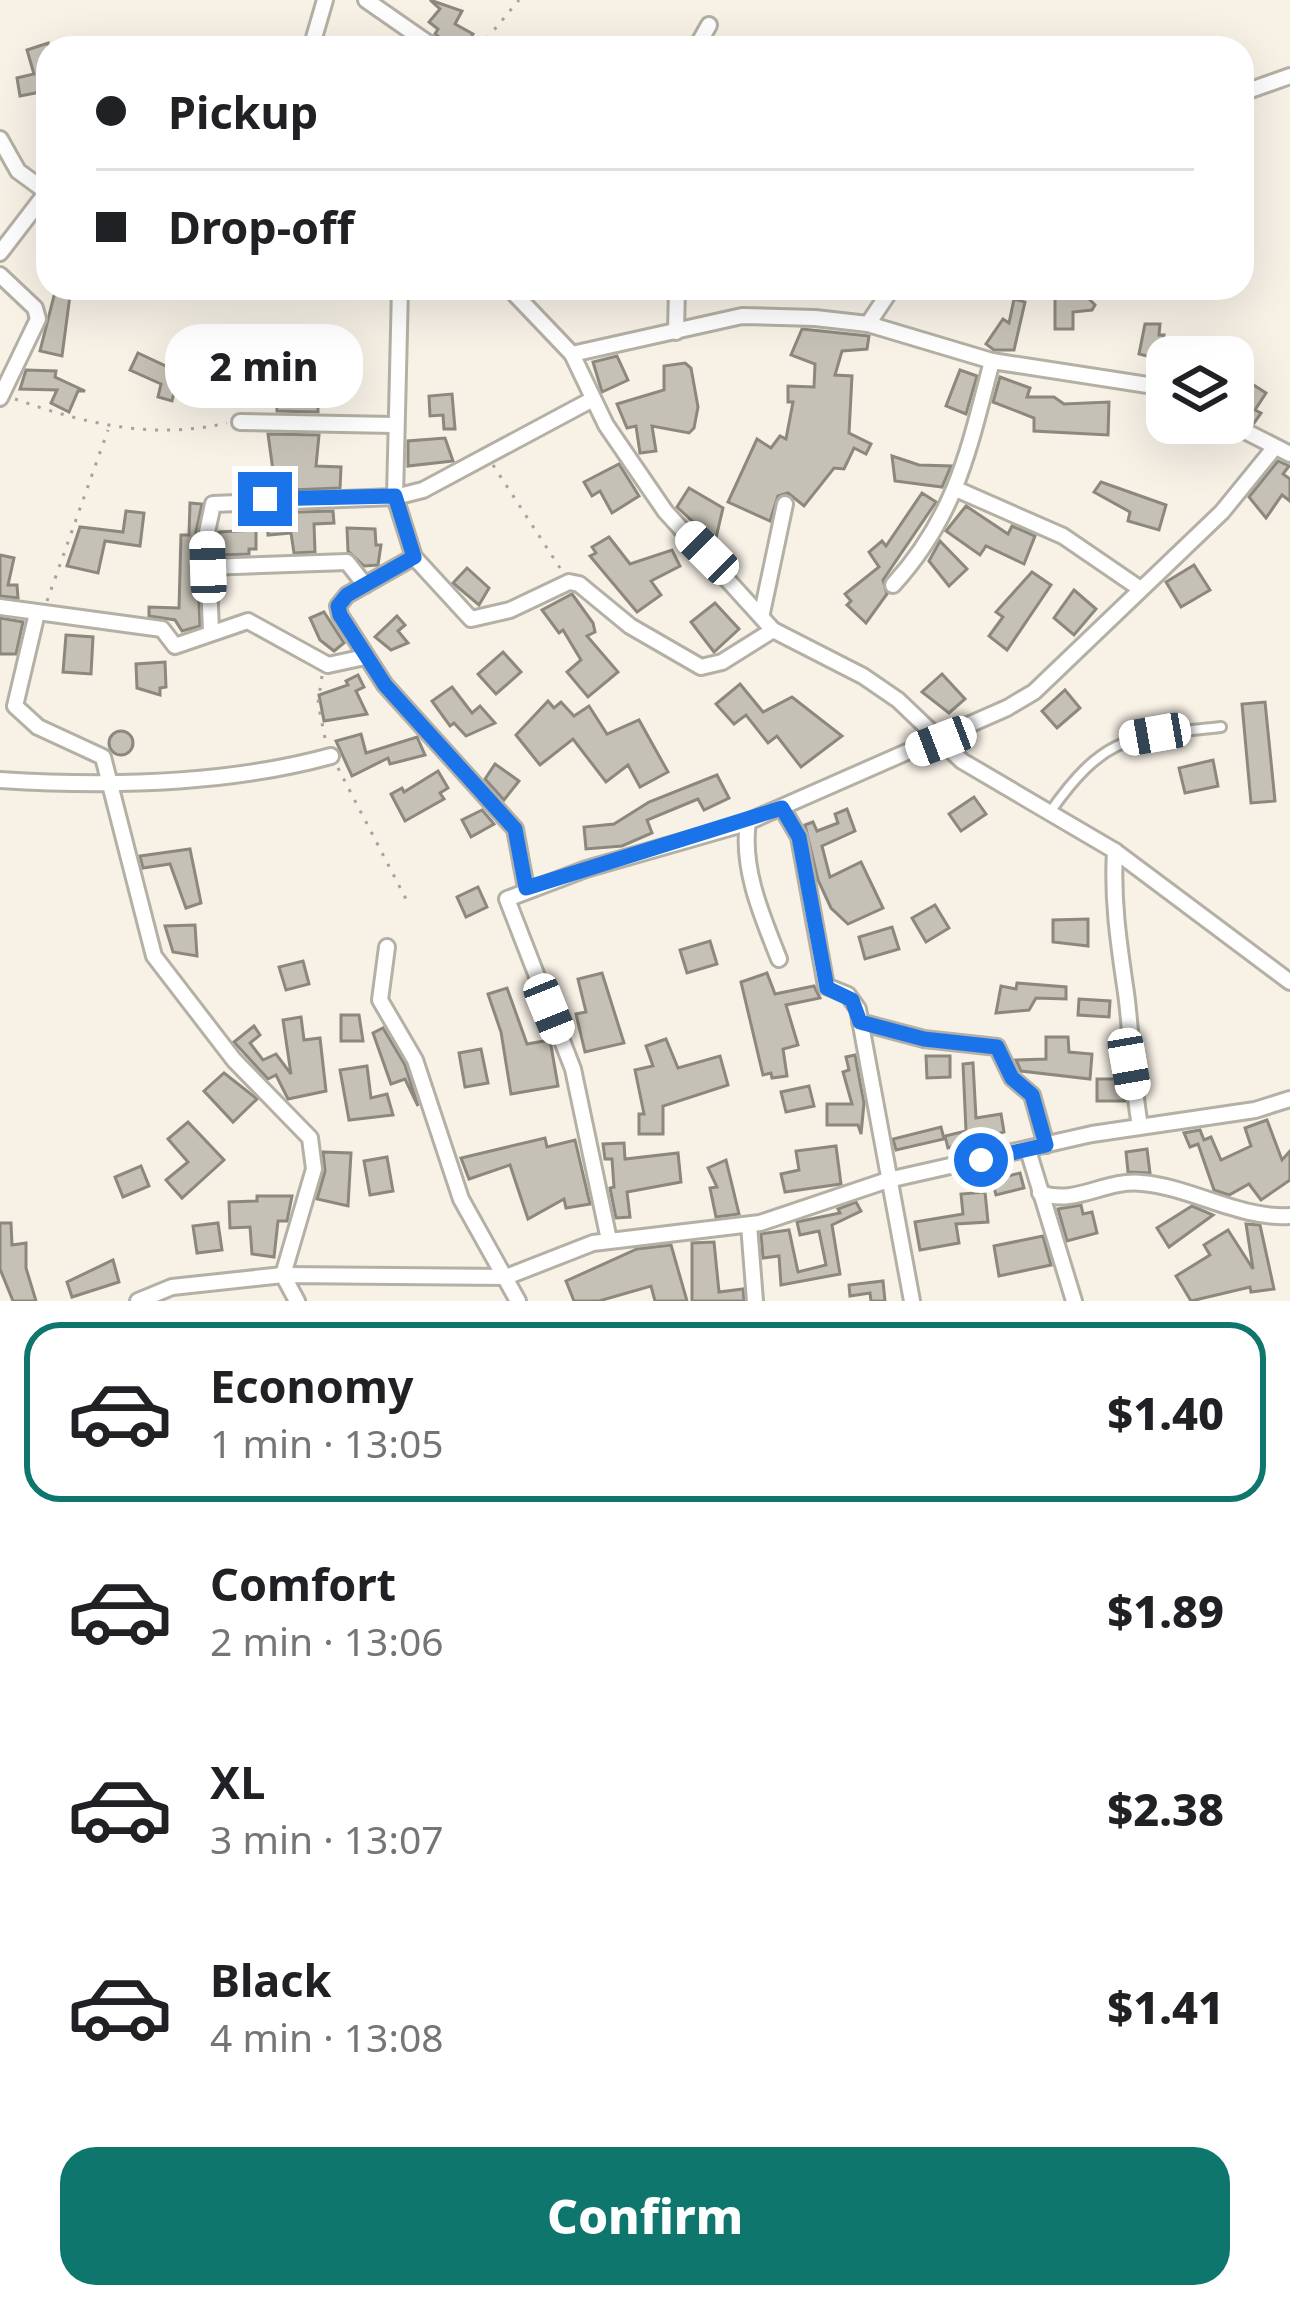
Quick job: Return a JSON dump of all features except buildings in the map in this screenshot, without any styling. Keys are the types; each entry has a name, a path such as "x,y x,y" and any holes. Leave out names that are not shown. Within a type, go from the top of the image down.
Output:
{"street":[{"path":"366,0 418,36"},
{"path":"314,36 322,1"},
{"path":"702,36 709,25"},
{"path":"1254,89 1290,76"},
{"path":"0,140 19,171 36,184"},
{"path":"0,253 36,207"},
{"path":"0,275 35,308 38,319 1,396"},
{"path":"399,300 393,424 395,496 414,557 471,619 510,610 569,582 701,668 722,662 773,630"},
{"path":"520,300 572,354 593,399 665,511 773,630 863,676 962,761 1114,851 1290,982"},
{"path":"676,332 677,300"},
{"path":"868,324 884,300"},
{"path":"572,354 742,316 868,324 992,361 1146,385"},
{"path":"893,585 938,530 956,489 992,361"},
{"path":"211,631 209,513 222,500 395,496 443,484 593,399"},
{"path":"239,422 393,424"},
{"path":"609,1240 573,1069 506,904 526,888 748,822 941,741 1034,692 1282,451 1254,436"},
{"path":"956,489 1063,536 1139,587"},
{"path":"762,613 785,504"},
{"path":"414,557 338,606 364,657 434,743 515,829 526,888"},
{"path":"208,567 347,562 365,585"},
{"path":"0,607 162,629 175,646 248,621 328,665 364,657"},
{"path":"40,614 15,706 38,727 99,753 113,784 140,916 154,956 234,1060 310,1138 314,1169 283,1275 297,1301"},
{"path":"0,780 113,784 227,776 331,756"},
{"path":"782,808 799,837 826,986 852,1000 860,1022 888,1180 905,1239 913,1301"},
{"path":"748,822 745,842 755,893 779,959"},
{"path":"723,830 745,842"},
{"path":"1114,851 1117,954 1126,994 1129,1064 1140,1126"},
{"path":"387,947 380,1000 415,1060 461,1199 518,1301"},
{"path":"860,1022 924,1039 997,1047 1012,1078 1032,1095 1046,1145"},
{"path":"138,1301 172,1287 283,1275 506,1277 609,1240 749,1225 888,1180 1290,1099"},
{"path":"1028,1150 1074,1301"},
{"path":"1040,1192 1069,1199 1108,1186 1146,1183 1290,1216"},
{"path":"749,1225 755,1301"}],"lane":[{"path":"1048,814 1096,754 1126,740 1220,727"}],"path":[{"path":"489,36 519,0"},
{"path":"1,396 108,428 179,432 239,422"},
{"path":"40,614 108,428"},
{"path":"489,458 569,582"},
{"path":"328,665 318,703 331,756 406,898"}],"route":[{"path":"265,499 395,496 415,548 414,557 347,595 338,606 340,615 385,685 515,829 526,888 743,824 782,808 799,837 827,988 848,995 860,1022 924,1039 997,1047 1012,1078 1032,1095 1046,1145 981,1160"}]}
